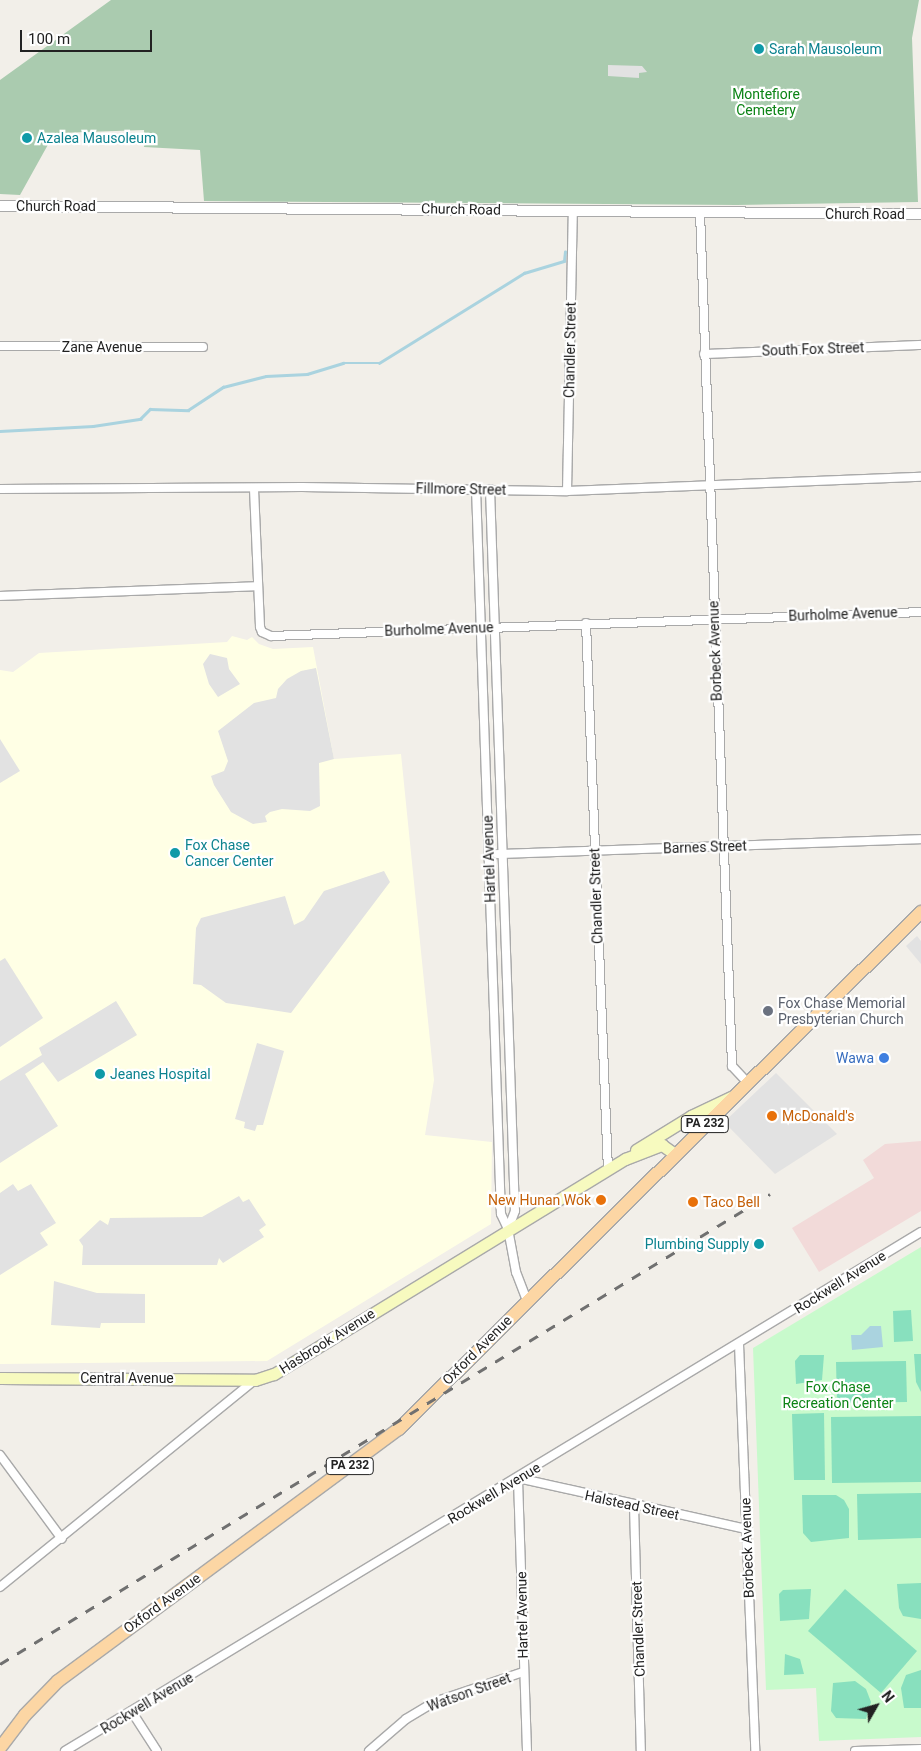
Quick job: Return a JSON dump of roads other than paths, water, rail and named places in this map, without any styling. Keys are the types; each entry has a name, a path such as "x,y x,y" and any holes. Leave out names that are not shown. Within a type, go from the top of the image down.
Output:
{"main road":[{"name":"Oxford Avenue","path":"0,1748 38,1701 63,1678 399,1429 527,1300 921,912"},
{"name":"Hasbrook Avenue","path":"255,1380 274,1374 508,1229 626,1159 648,1140 736,1094"},
{"name":"Hasbrook Avenue","path":"626,1159 659,1146 675,1154"},
{"name":"Central Avenue","path":"0,1378 255,1380"}],"street":[{"name":"Church Road","path":"0,206 921,214"},
{"name":"Chandler Street","path":"567,490 573,210"},
{"name":"Borbeck Avenue","path":"700,212 704,354 711,484 722,846 732,1066 748,1082"},
{"name":"South Fox Street","path":"704,354 921,345"},
{"name":"Zane Avenue","path":"0,346 203,347"},
{"name":"Fillmore Street","path":"0,490 476,488 567,490 921,477"},
{"name":"Hartel Avenue","path":"476,488 479,627 490,854 501,1214 508,1229 516,1272 527,1300"},
{"name":"Burholme Avenue","path":"254,489 260,627 271,636 921,612"},
{"name":"Hartel Avenue","path":"490,489 515,1210 508,1229"},
{"path":"0,596 258,586"},
{"name":"Chandler Street","path":"586,623 608,1170"},
{"name":"Barnes Street","path":"490,854 921,839"},
{"name":"Rockwell Avenue","path":"65,1751 921,1232"},
{"name":"Borbeck Avenue","path":"739,1344 755,1751"},
{"name":"Hasbrook Avenue","path":"0,1586 62,1538 255,1380"},
{"path":"0,1454 62,1538"},
{"name":"Hartel Avenue","path":"518,1478 527,1751"},
{"name":"Halstead Street","path":"518,1478 634,1506 746,1529"},
{"name":"Chandler Street","path":"634,1506 641,1751"},
{"name":"Watson Street","path":"369,1751 406,1719 434,1702 524,1672"},
{"path":"132,1712 157,1751"},
{"path":"855,1751 921,1749"}],"water":[{"path":"870,1326 881,1326 883,1347 852,1350 851,1335 861,1335"}],"waterway":[{"path":"0,431 93,426 140,419 150,409 188,410 223,387 266,376 307,374 343,363 379,363 524,273 564,261 565,252"}],"railway":[{"path":"0,1664 770,1194"}],"place":[{"name":"Sarah Mausoleum","path":"759,49"},
{"name":"Azalea Mausoleum","path":"27,138"},
{"name":"Fox Chase Cancer Center","path":"175,853"},
{"name":"Fox Chase Memorial Presbyterian Church","path":"768,1011"},
{"name":"Wawa","path":"884,1058"},
{"name":"Jeanes Hospital","path":"100,1074"},
{"name":"McDonald's","path":"772,1116"},
{"name":"New Hunan Wok","path":"601,1200"},
{"name":"Taco Bell","path":"693,1202"},
{"name":"Plumbing Supply","path":"759,1244"}],"park label":[{"name":"Montefiore Cemetery","path":"766,102"},
{"name":"Fox Chase Recreation Center","path":"838,1395"}]}
